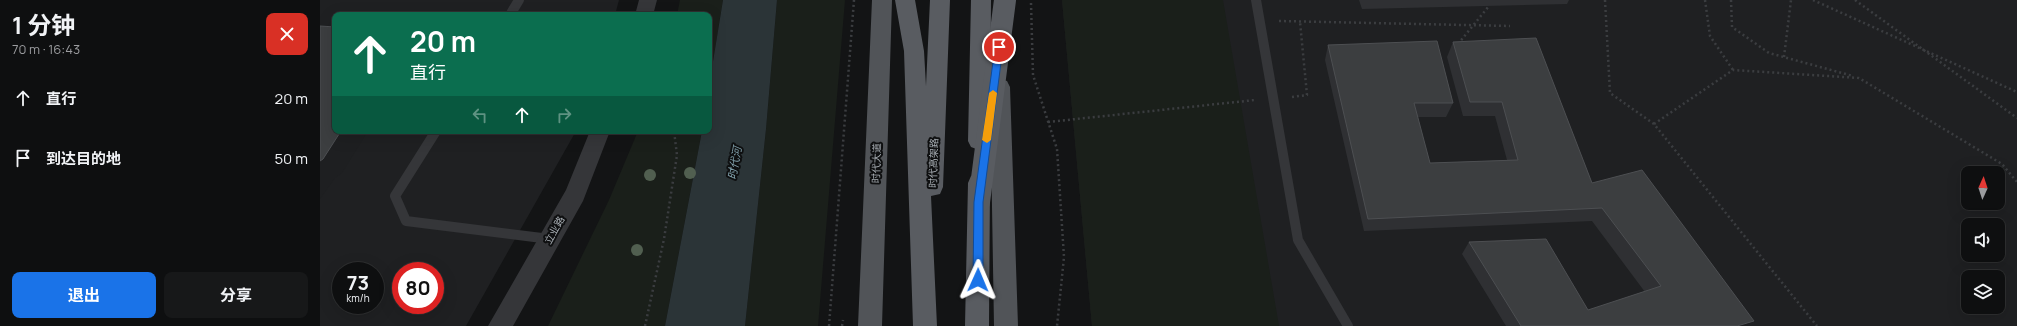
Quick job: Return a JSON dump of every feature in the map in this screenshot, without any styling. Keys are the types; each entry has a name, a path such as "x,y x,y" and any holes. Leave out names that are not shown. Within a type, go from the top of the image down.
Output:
{"highway":[{"path":"905,0 914,51 926,326"},
{"name":"时代高架路","path":"926,326 940,0"},
{"path":"977,326 981,0"},
{"path":"979,202 1005,0"}],"main road":[{"name":"时代大道","path":"870,326 882,0"},
{"path":"998,0 1006,326"}],"street":[{"path":"645,12 648,0"},
{"name":"立业路","path":"500,326 575,194 599,134"}],"lane":[{"path":"512,12 519,0"},
{"path":"1256,0 1298,240 1348,326"},
{"path":"434,134 395,196 406,221 550,238"}],"path":[{"path":"829,326 854,0"},
{"path":"1031,0 1032,75 1057,149 1064,257 1057,326"},
{"path":"1605,0 1610,92 1654,124 1817,326"},
{"path":"1704,0 1710,36 1733,70"},
{"path":"1731,0 1732,27 1769,53 1859,78 2002,164 2017,182"},
{"path":"1784,57 1787,40 1790,0"},
{"path":"1813,0 2017,92"},
{"path":"1855,0 2017,118"},
{"path":"1456,46 1489,6"},
{"path":"1259,21 1510,26"},
{"path":"1048,122 1307,95 1300,22"},
{"path":"1654,124 1733,70 1859,78"},
{"path":"645,326 664,239 677,155 674,134"}],"shaded area":[{"path":"320,0 619,0 616,12 332,12 332,134 574,134 466,326 320,326"},
{"path":"680,0 723,0 712,68 712,12 678,12"},
{"path":"777,0 845,0 818,326 745,326 766,129"},
{"path":"1062,0 2017,0 2017,326 1092,326"},
{"path":"1062,0 1223,0 1279,326 1092,326"},
{"path":"637,134 701,134 665,326 548,326 609,200"}],"water":[{"name":"时代河","path":"723,0 777,0 766,129 745,326 665,326 701,134 712,134 712,68"}],"building":[{"path":"320,26 332,27 332,134 339,134 323,159 320,161"},
{"path":"1536,38 1592,183 1642,170 1754,321 1737,326 1521,326 1469,242 1546,239 1588,310 1661,286 1602,208 1368,219 1328,45 1437,41 1453,103 1414,103 1430,163 1518,160 1502,102 1470,102 1453,42"}],"slow traffic":[{"path":"987,140 993,93"}],"route":[{"path":"978,280 979,202 999,47"}]}
